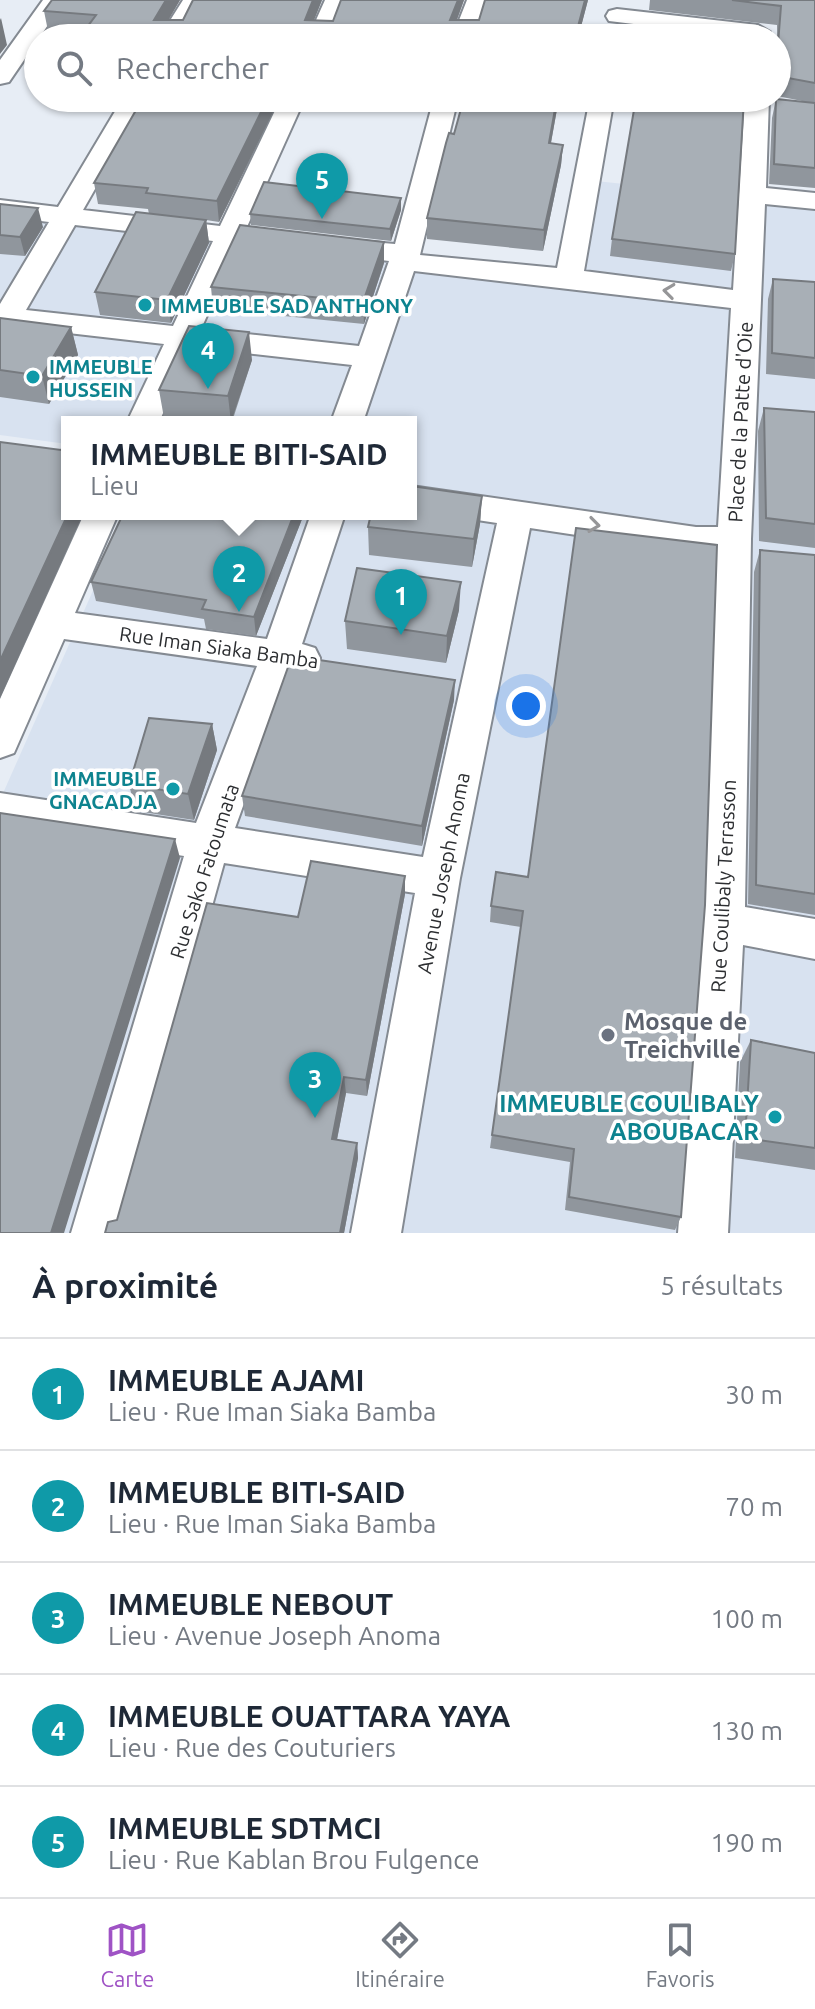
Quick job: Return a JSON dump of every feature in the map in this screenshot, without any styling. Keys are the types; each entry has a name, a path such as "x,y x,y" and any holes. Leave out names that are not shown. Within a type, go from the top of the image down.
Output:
{"street":[{"path":"42,24 54,0"},
{"path":"179,24 194,0"},
{"path":"326,24 336,0"},
{"path":"469,24 478,0"},
{"path":"617,18 694,24"},
{"path":"0,34 24,36"},
{"path":"0,77 24,50"},
{"path":"127,112 3,321 367,357"},
{"path":"146,416 287,112"},
{"path":"349,416 367,357 405,258 442,112"},
{"path":"569,278 599,112"},
{"path":"756,291 753,195 757,112"},
{"path":"753,195 815,201"},
{"name":"Place de la Patte d'Oie","path":"0,208 569,278 756,291 758,408 746,550 417,499"},
{"name":"Avenue Joseph Anoma","path":"376,1233 439,878 466,684 516,514"},
{"path":"0,742 98,520"},
{"name":"Rue Sako Fatoumata","path":"96,1233 208,845 280,655 326,520"},
{"name":"Rue Coulibaly Terrasson","path":"703,1233 746,550"},
{"name":"Rue Iman Siaka Bamba","path":"53,624 342,664"},
{"path":"0,810 208,845 439,878"},
{"path":"723,922 815,939"}],"shaded area":[{"path":"586,180 815,204 815,1233 0,1233 0,800 124,520 417,520 417,416 61,416 61,443 0,435 0,209 569,269"}],"building":[{"path":"52,0 166,0 154,20 183,20 193,0 313,0 305,20 333,21 341,0 458,0 450,20 479,20 485,0 585,0 579,24 89,24 96,15 44,11"},
{"path":"732,0 815,0 815,83 791,79 791,24 780,24 781,6"},
{"path":"791,101 815,103 815,168 774,164 776,112 791,112"},
{"path":"135,112 261,112 217,201 146,193 148,188 94,183"},
{"path":"460,112 555,112 549,143 563,145 544,230 427,218 449,133 454,134"},
{"path":"634,112 743,112 735,254 612,239"},
{"path":"264,182 401,198 390,229 250,214"},
{"path":"0,204 38,208 20,237 0,235"},
{"path":"136,212 206,220 167,300 95,292"},
{"path":"240,225 384,242 363,302 211,287"},
{"path":"773,279 815,282 815,358 772,353"},
{"path":"0,318 71,327 42,376 0,370"},
{"path":"189,326 249,332 228,396 159,390"},
{"path":"764,408 815,412 815,524 766,518"},
{"path":"0,442 61,450 61,520 65,520 0,661"},
{"path":"417,487 482,496 474,539 368,527 370,520 417,520"},
{"path":"120,520 292,520 254,617 202,609 206,600 91,582"},
{"path":"576,528 717,545 705,905 681,1217 569,1197 574,1149 492,1135 523,911 491,906 496,872 528,877"},
{"path":"760,550 815,555 815,894 756,885"},
{"path":"357,568 461,582 447,636 345,621"},
{"path":"292,656 455,680 422,826 242,796"},
{"path":"149,718 212,724 188,794 129,785"},
{"path":"0,813 175,839 51,1233 0,1233"},
{"path":"311,861 405,876 366,1080 344,1077 332,1139 357,1143 340,1233 105,1233 108,1222 117,1220 207,903 298,917"},
{"name":"IMMEUBLE COULIBALY ABOUBACAR","path":"751,1040 815,1053 815,1148 745,1138"}],"place":[{"name":"IMMEUBLE SDTMCI","path":"322,219"},
{"name":"IMMEUBLE SAD ANTHONY","path":"145,305"},
{"name":"IMMEUBLE HUSSEIN","path":"33,377"},
{"name":"IMMEUBLE OUATTARA YAYA","path":"208,389"},
{"name":"IMMEUBLE BITI-SAID","path":"239,612"},
{"name":"IMMEUBLE AJAMI","path":"401,635"},
{"name":"IMMEUBLE GNACADJA","path":"173,789"},
{"name":"Mosque de Treichville","path":"608,1035"},
{"name":"IMMEUBLE COULIBALY ABOUBACAR","path":"775,1117"},
{"name":"IMMEUBLE NEBOUT","path":"315,1118"}]}
